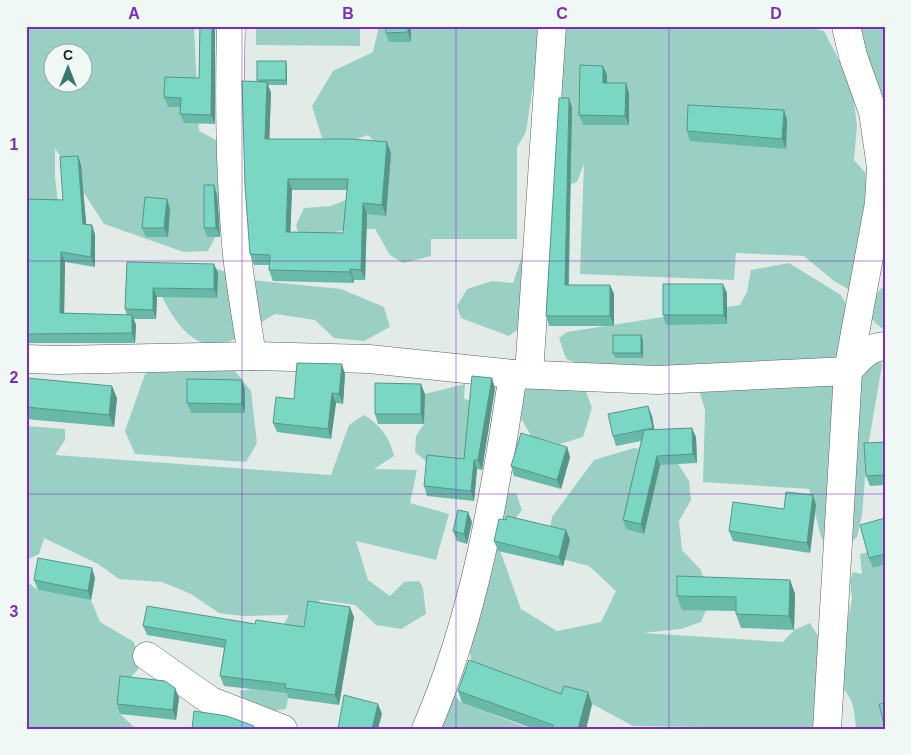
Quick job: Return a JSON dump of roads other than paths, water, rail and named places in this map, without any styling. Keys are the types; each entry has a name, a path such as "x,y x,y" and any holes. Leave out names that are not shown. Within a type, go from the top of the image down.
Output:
{"street":[{"path":"231,26 230,88 234,211 237,255 252,356"},
{"path":"426,729 446,682 481,559 521,374 552,26"},
{"path":"827,729 848,371 879,203 881,167 873,112 853,56 846,26"},
{"path":"26,358 57,360 252,356 368,359 521,374 656,380 848,371 865,353 871,349 885,346"},
{"path":"147,656 211,701 283,729"}]}
